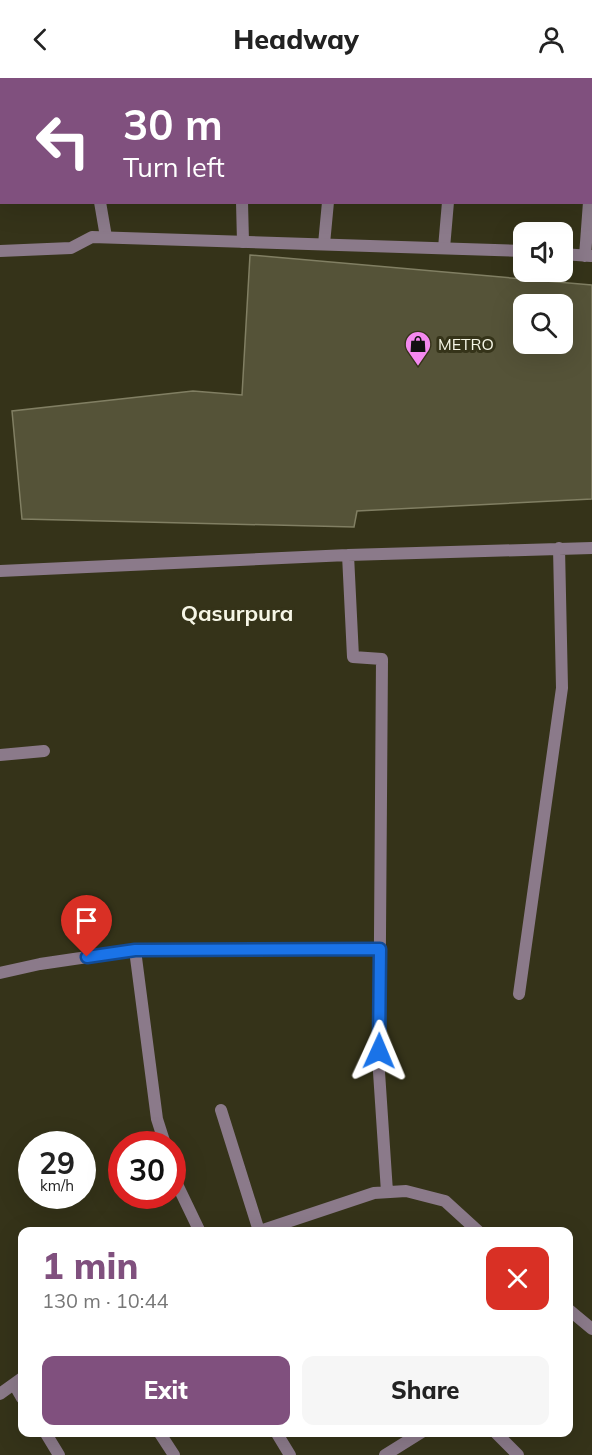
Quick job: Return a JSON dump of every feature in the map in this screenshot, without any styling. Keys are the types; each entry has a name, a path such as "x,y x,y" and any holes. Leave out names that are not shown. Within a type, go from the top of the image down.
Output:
{"street":[{"path":"100,204 106,237"},
{"path":"242,204 243,242"},
{"path":"324,244 328,204"},
{"path":"444,248 448,204"},
{"path":"573,255 589,256 589,204"},
{"path":"0,251 71,248 92,237 513,251"},
{"path":"519,994 562,688 559,548"},
{"path":"0,571 348,555 592,548"},
{"path":"348,555 353,657 382,659 379,1072 387,1192"},
{"path":"0,755 44,751"},
{"path":"0,973 40,964 135,950 380,949"},
{"path":"135,950 157,1119 161,1131"},
{"path":"221,1110 259,1227"},
{"path":"272,1227 374,1193 406,1191 445,1202 473,1227"},
{"path":"186,1203 198,1227"},
{"path":"573,1315 592,1329"},
{"path":"0,1394 18,1381"},
{"path":"48,1437 59,1455"},
{"path":"162,1437 174,1455"},
{"path":"279,1437 290,1455"},
{"path":"385,1455 414,1437"},
{"path":"500,1437 518,1455"}],"building":[{"name":"METRO","path":"250,255 513,278 513,282 592,285 592,499 357,511 354,527 22,519 12,411 193,391 242,395"}],"place":[{"name":"METRO","path":"418,367"}],"district":[{"name":"Qasurpura","path":"237,613"}],"route":[{"path":"87,957 135,950 380,949 379,1051"}]}
